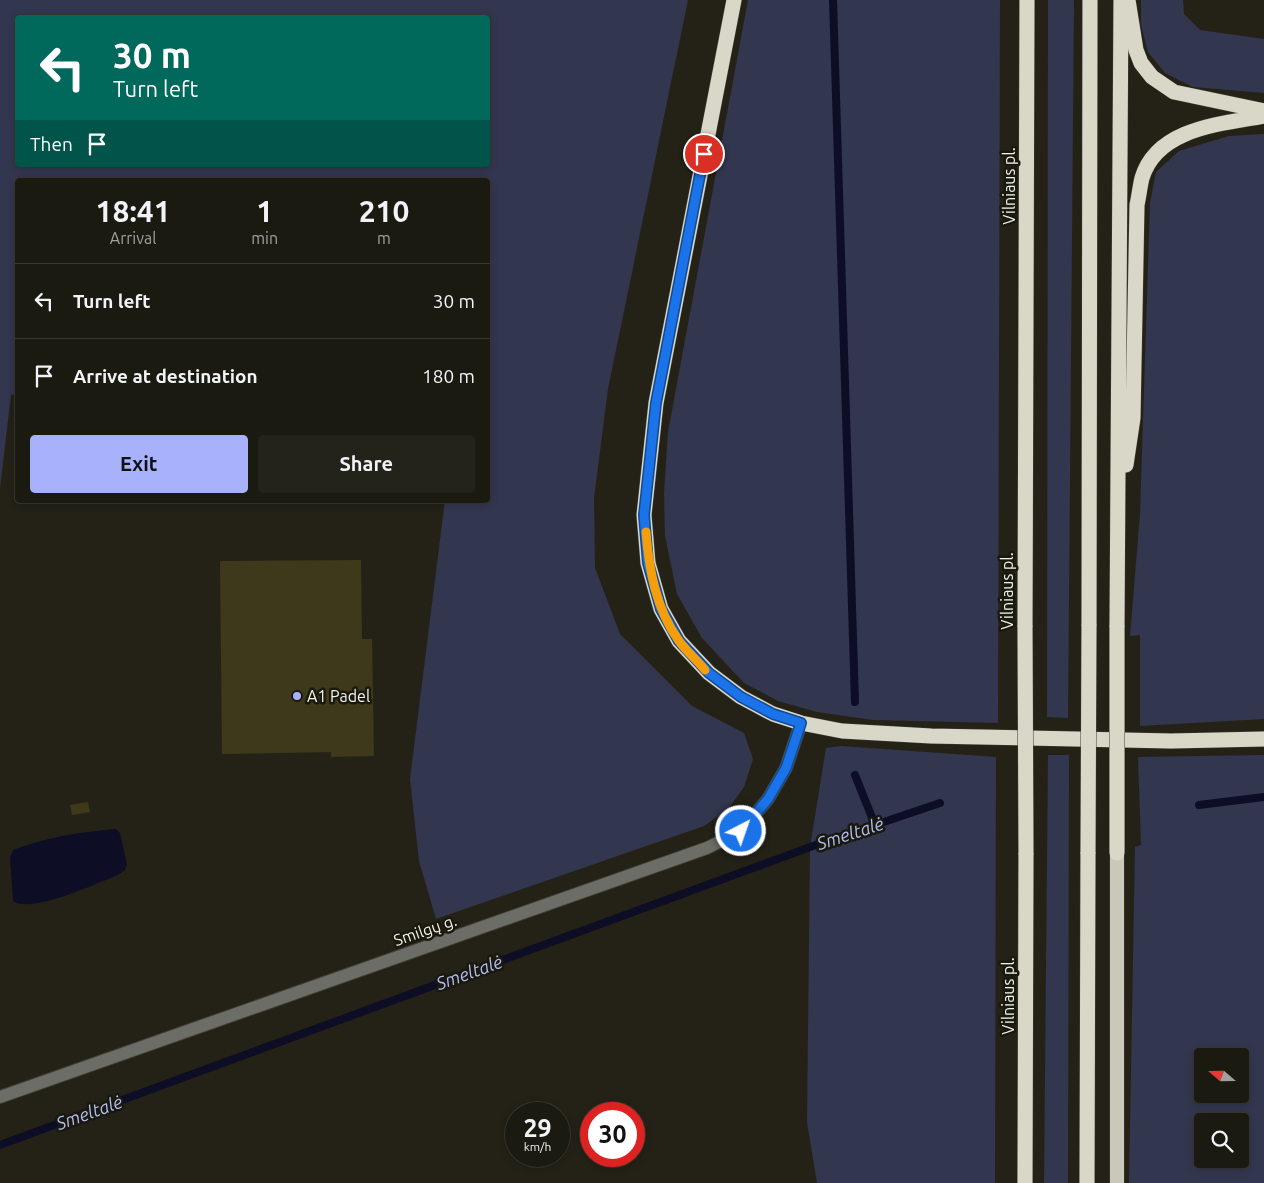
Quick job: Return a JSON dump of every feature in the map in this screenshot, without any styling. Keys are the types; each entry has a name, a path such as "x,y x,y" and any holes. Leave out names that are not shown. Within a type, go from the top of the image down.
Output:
{"highway":[{"path":"734,0 656,403 644,515 648,563 661,609 679,641 709,673 741,697 773,714 801,723 842,731 931,736 1171,741 1264,739"},
{"name":"Vilniaus pl.","path":"1025,1183 1027,0"},
{"path":"1087,1183 1090,0"},
{"path":"1116,1183 1121,0"},
{"path":"1128,0 1136,50 1141,62 1152,77 1174,92 1264,111"},
{"path":"1118,516 1133,418 1137,205 1142,176 1156,153 1177,136 1207,127 1264,116"}],"street":[{"name":"Smilgų g.","path":"0,1097 706,848 741,831 768,799 786,768 801,723"}],"shaded area":[{"path":"0,0 688,0 608,389 594,498 595,568 620,634 692,706 744,733 753,759 744,787 728,809 704,826 436,919 419,861 410,779 445,503 490,503 490,178 15,178 15,394 11,395 0,488"},
{"path":"748,0 1000,0 998,723 873,720 817,712 778,701 744,683 702,638 677,594 665,536 664,493 668,432"},
{"path":"1048,0 1074,0 1068,718 1047,717"},
{"path":"1141,0 1183,0 1184,14 1200,30 1264,39 1264,93 1193,87 1165,73 1148,52 1141,25"},
{"path":"1264,134 1264,719 1140,726 1140,635 1130,636 1140,514 1150,203 1156,172 1179,151 1229,136"},
{"path":"841,746 996,757 995,1183 817,1183 807,1122 810,847 826,748"},
{"path":"1048,755 1069,755 1068,1183 1044,1183"},
{"path":"1264,755 1264,1183 1129,1183 1135,847 1141,845 1138,757"},
{"path":"116,829 120,833 127,864 125,870 118,875 49,901 22,904 13,901 10,858 13,850 64,836"}],"building":[{"name":"A1 Padel","path":"361,560 362,639 372,639 374,756 331,757 331,752 222,754 220,561"},
{"path":"88,802 90,812 72,815 70,805"}],"waterway":[{"path":"833,0 855,702"},
{"path":"855,775 875,825"},
{"name":"Smeltalė","path":"1199,805 1264,797"},
{"name":"Smeltalė","path":"0,1145 810,847 940,803"}],"slow traffic":[{"path":"646,532 648,563 661,609 679,641 705,670"}],"place":[{"name":"A1 Padel","path":"297,696"}],"route":[{"path":"704,154 656,403 644,515 648,563 661,609 679,641 709,673 741,697 773,714 801,723 786,768 768,799 741,831"}]}
